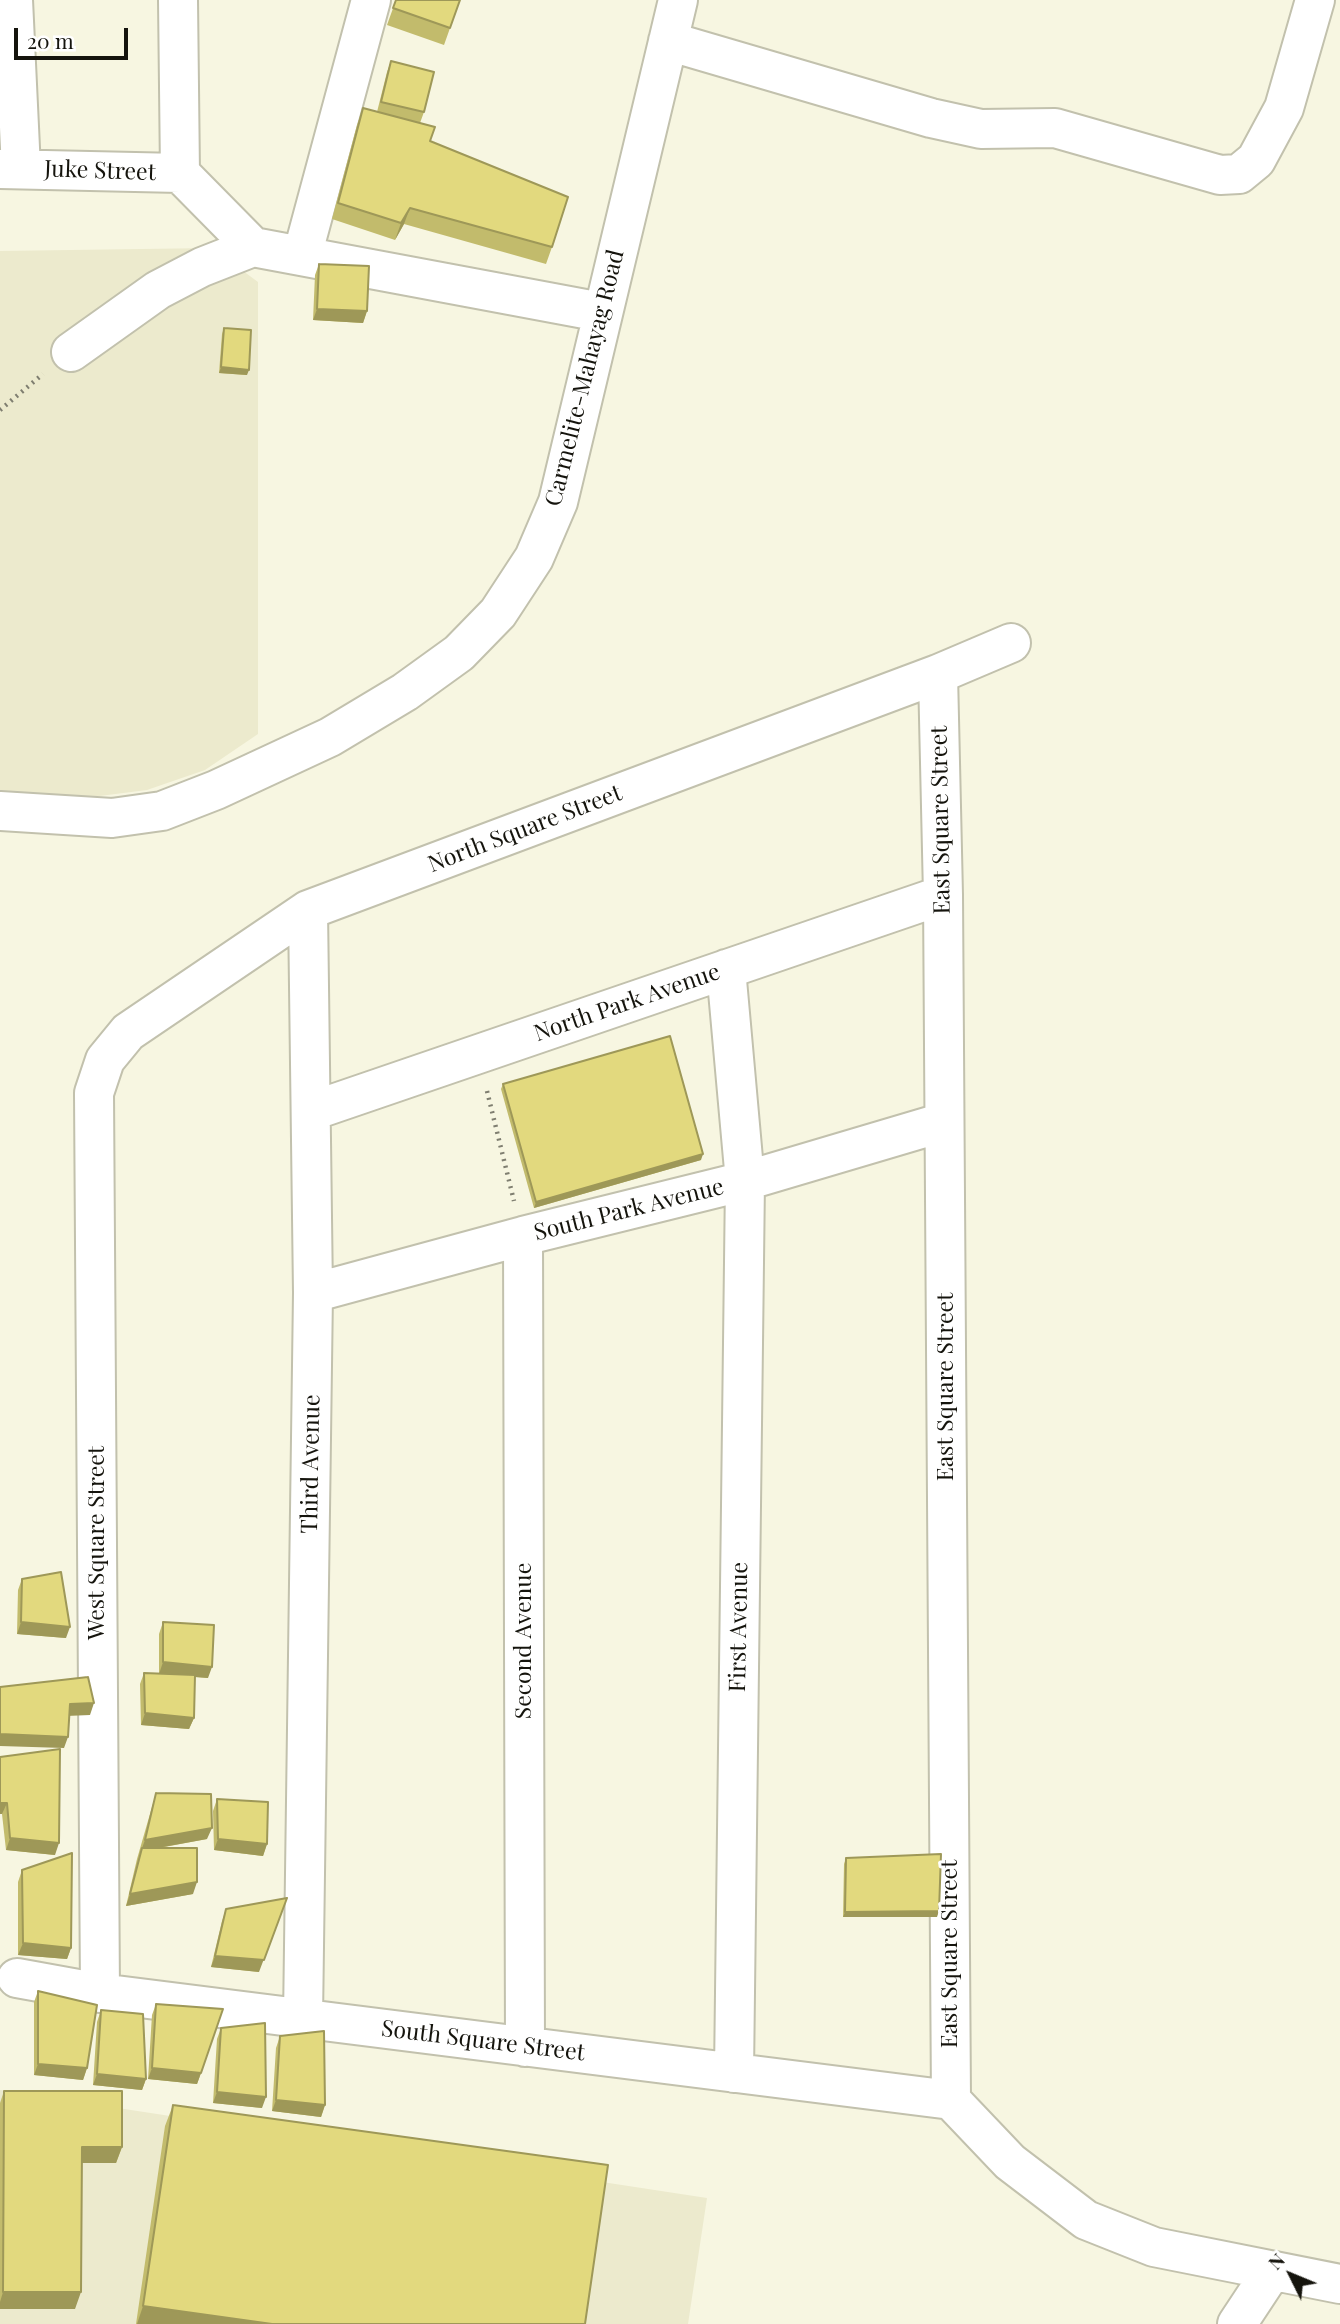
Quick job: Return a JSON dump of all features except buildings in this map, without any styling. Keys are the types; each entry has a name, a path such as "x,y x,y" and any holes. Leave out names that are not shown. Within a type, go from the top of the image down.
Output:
{"street":[{"path":"10,169 13,0"},
{"path":"178,0 180,173"},
{"path":"302,256 371,0"},
{"name":"Carmelite-Mahayag Road","path":"0,811 112,818 162,811 216,790 330,737 405,692 459,653 498,613 534,558 553,513 578,423 601,312 678,0"},
{"path":"668,41 930,118 981,129 1055,128 1220,175 1239,174 1256,160 1284,108 1315,0"},
{"name":"Juke Street","path":"10,169 180,173 253,247"},
{"path":"71,352 158,290 202,267 253,247 601,312"},
{"name":"North Square Street","path":"94,1093 105,1060 128,1032 308,910 938,674 1011,643"},
{"name":"East Square Street","path":"938,674 943,895 951,2101"},
{"name":"North Park Avenue","path":"312,1111 943,895"},
{"name":"Third Avenue","path":"303,2018 313,1293 308,910"},
{"name":"First Avenue","path":"726,969 745,1181 734,2073"},
{"name":"West Square Street","path":"94,1093 100,1993"},
{"name":"South Park Avenue","path":"313,1293 523,1236 745,1181 944,1122"},
{"name":"Second Avenue","path":"523,1236 525,2047"},
{"name":"South Square Street","path":"17,1978 100,1993 951,2101"},
{"path":"951,2101 1010,2162 1086,2220 1154,2247 1340,2284"},
{"path":"1237,2324 1272,2270"}],"path":[{"path":"0,410 71,352"},
{"path":"479,1054 523,1236"}],"shaded area":[{"path":"212,248 258,282 258,734 205,770 147,790 76,799 0,792 0,251"},
{"path":"0,2090 707,2198 688,2324 0,2324"}]}
